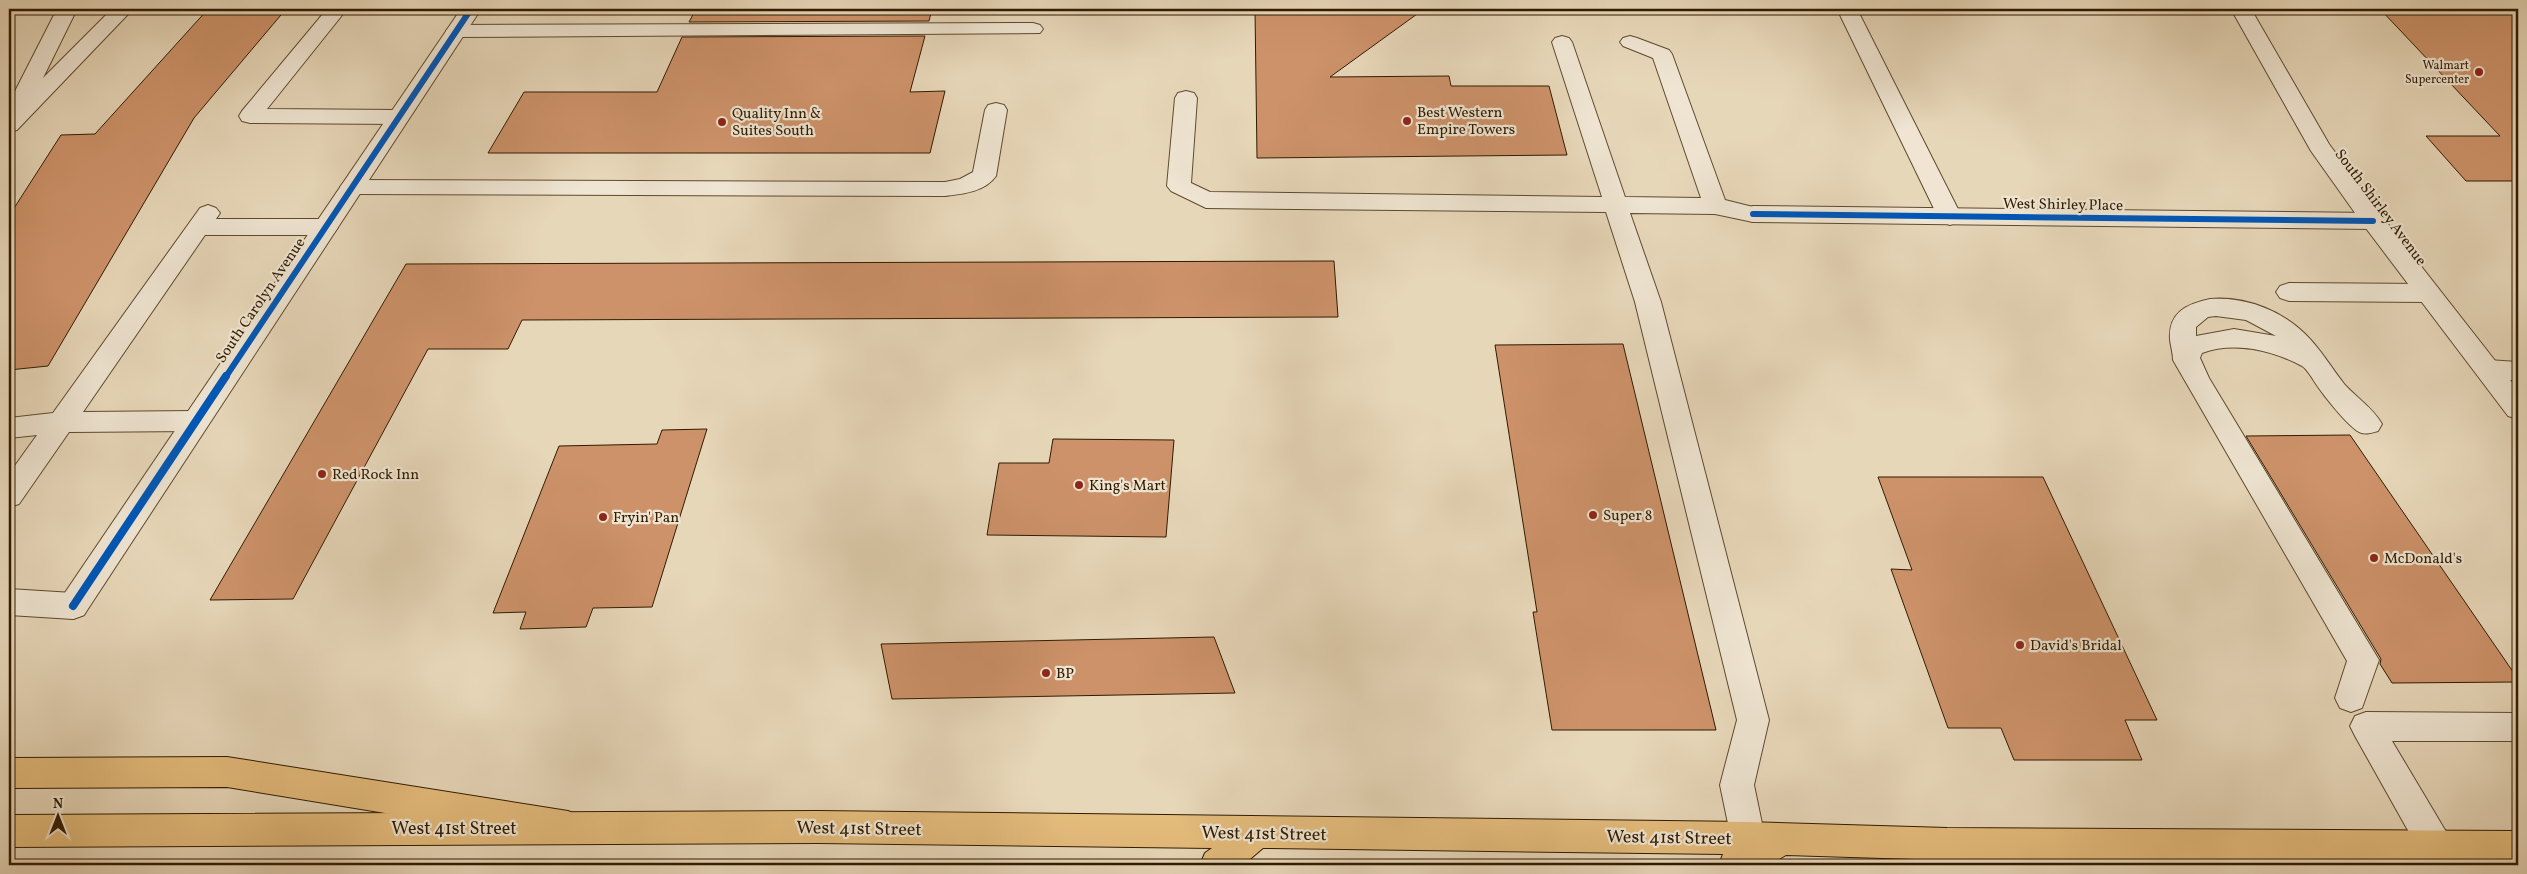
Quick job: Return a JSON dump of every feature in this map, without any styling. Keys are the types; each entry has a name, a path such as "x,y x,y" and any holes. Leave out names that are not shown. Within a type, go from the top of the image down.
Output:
{"main road":[{"path":"9,773 227,772 568,827"},
{"name":"West 41st Street","path":"9,831 818,827 1256,833 1742,851"},
{"path":"1217,865 1256,833"},
{"path":"1742,851 1783,839 1948,844 2518,848"}],"street":[{"path":"9,124 67,9"},
{"path":"9,124 123,9"},
{"path":"337,9 250,116 398,118"},
{"name":"South Carolyn Avenue","path":"9,602 73,606 471,9"},
{"name":"South Shirley Avenue","path":"2241,9 2319,146 2373,221 2518,410"},
{"path":"1850,15 1950,217"},
{"path":"456,31 1033,29"},
{"path":"1562,42 1648,302 1752,720 1736,785 1742,851"},
{"path":"1630,42 1662,54 1715,206"},
{"name":"West Shirley Place","path":"1186,98 1179,186 1206,200 1715,206 1753,214 2373,221"},
{"path":"352,187 945,189 966,186 984,176 996,110"},
{"path":"9,496 203,220 326,227"},
{"path":"2289,292 2428,293"},
{"path":"2351,698 2363,660 2202,390 2186,360 2181,338 2182,324 2197,310 2219,307 2242,310 2268,318 2288,331 2301,343 2334,389 2368,424"},
{"path":"2488,370 2518,371"},
{"path":"9,428 61,422 195,421"},
{"path":"2436,847 2366,726 2518,728"}],"building":[{"path":"208,9 286,9 194,118 48,366 9,370 9,216 61,135 95,134"},
{"path":"696,9 932,9 929,21 689,22"},
{"name":"Best Western Empire Towers","path":"1255,9 1424,9 1330,77 1449,76 1451,86 1549,86 1567,155 1257,158"},
{"name":"Walmart Supercenter","path":"2380,9 2518,9 2518,181 2466,181 2426,136 2500,136"},
{"name":"Quality Inn & Suites South","path":"925,36 910,92 945,91 930,153 488,153 524,92 657,92 682,37"},
{"name":"Red Rock Inn","path":"1334,261 1338,317 522,320 508,349 428,349 293,599 210,600 406,264"},
{"name":"Super 8","path":"1623,344 1716,730 1552,730 1533,612 1537,612 1495,345"},
{"path":"707,429 652,607 593,608 586,627 520,629 526,612 493,613 559,446 657,444 662,430"},
{"name":"McDonald's","path":"2350,435 2518,679 2518,682 2392,683 2380,664 2381,659 2246,436"},
{"path":"1053,439 1174,440 1166,537 987,535 999,463 1049,463"},
{"name":"David's Bridal","path":"1878,477 2043,477 2157,720 2125,720 2142,760 2014,760 2001,728 1948,728 1891,569 1912,570"},
{"path":"1214,637 1235,693 892,699 881,644"}],"cycle path":[{"path":"73,606 471,9"},
{"path":"1753,214 2373,221"}],"place":[{"name":"Walmart Supercenter","path":"2479,72"},
{"name":"Best Western Empire Towers","path":"1407,121"},
{"name":"Quality Inn & Suites South","path":"722,122"},
{"name":"Red Rock Inn","path":"322,474"},
{"name":"King's Mart","path":"1079,485"},
{"name":"Super 8","path":"1593,515"},
{"name":"Fryin' Pan","path":"603,517"},
{"name":"McDonald's","path":"2374,558"},
{"name":"David's Bridal","path":"2020,645"},
{"name":"BP","path":"1046,673"}]}
